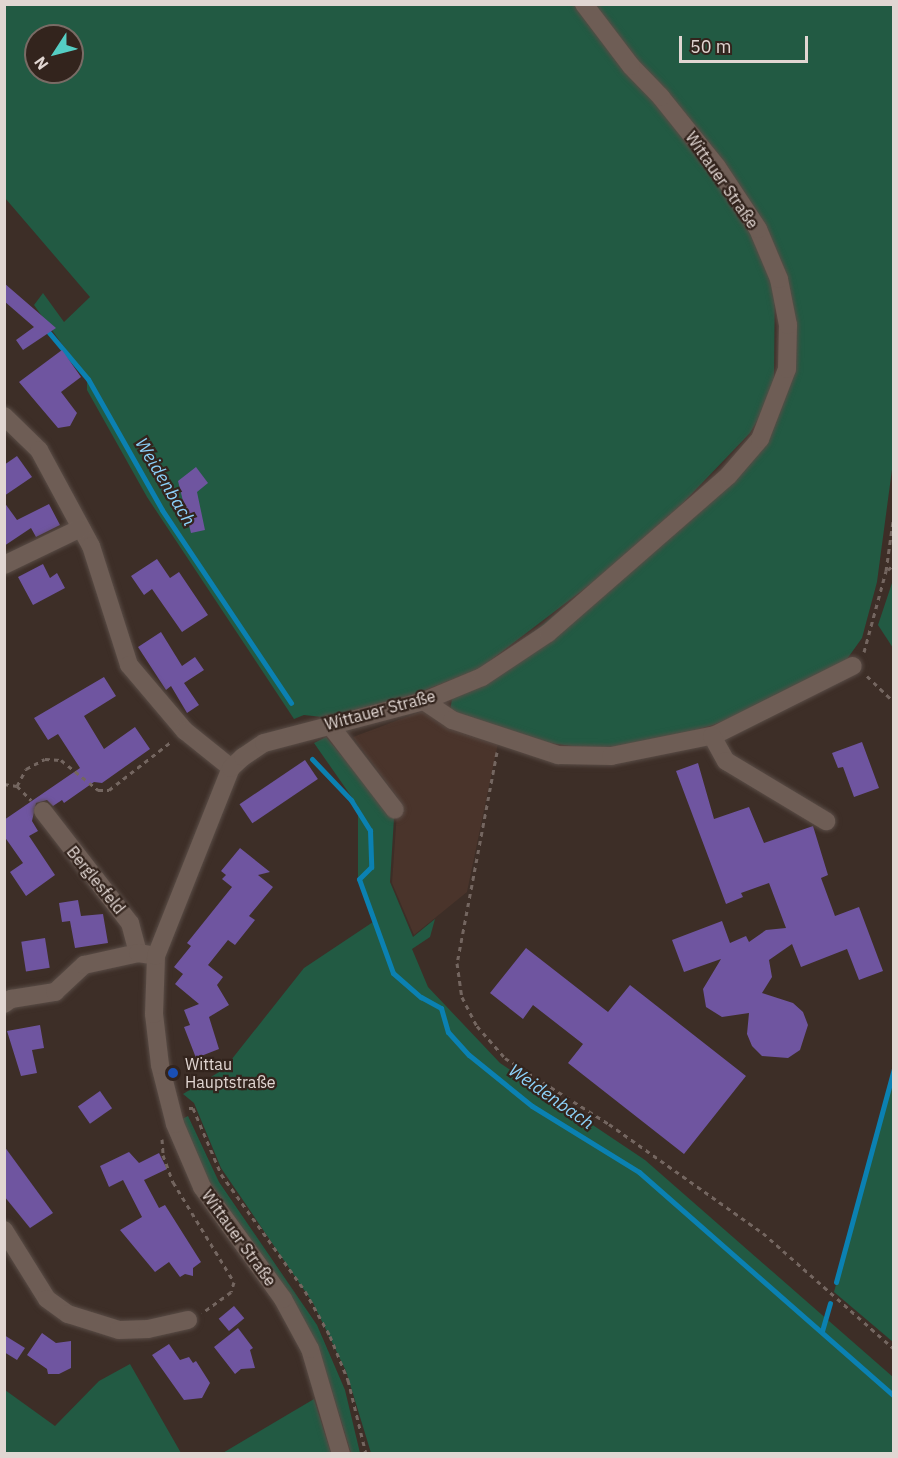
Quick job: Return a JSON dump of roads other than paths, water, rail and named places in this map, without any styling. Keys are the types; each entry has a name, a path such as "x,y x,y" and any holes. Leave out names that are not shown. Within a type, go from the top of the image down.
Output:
{"street":[{"name":"Wittauer Straße","path":"341,1454 309,1349 283,1299 202,1187 175,1124 157,1035 147,955 191,875 231,768 264,743 329,724 424,701 482,677 548,633 728,476 760,439 786,369 788,325 779,279 758,229 717,167 661,97 631,66 584,4"},
{"path":"4,416 39,450 91,546 129,665 185,730 231,768"},
{"path":"4,565 81,528"},
{"path":"424,701 452,720 558,755 611,756 712,736 854,666"},
{"path":"329,724 395,810"},
{"path":"712,736 726,761 826,821"},
{"name":"Berglesfeld","path":"43,811 130,923 147,955"},
{"path":"4,1004 11,999 55,992 84,964 147,955"},
{"path":"4,1230 47,1299 68,1314 118,1330 148,1329 188,1320"}],"waterway":[{"name":"Weidenbach","path":"46,329 88,379 162,510 291,703"},
{"name":"Weidenbach","path":"312,759 351,800 370,830 371,867 359,879 393,973 421,997 441,1008 448,1032 469,1055 532,1106 639,1172 894,1396"},
{"path":"836,1282 894,1069"},
{"path":"822,1331 830,1303"}],"place":[{"name":"Wittau Hauptstraße","path":"173,1073"}]}
